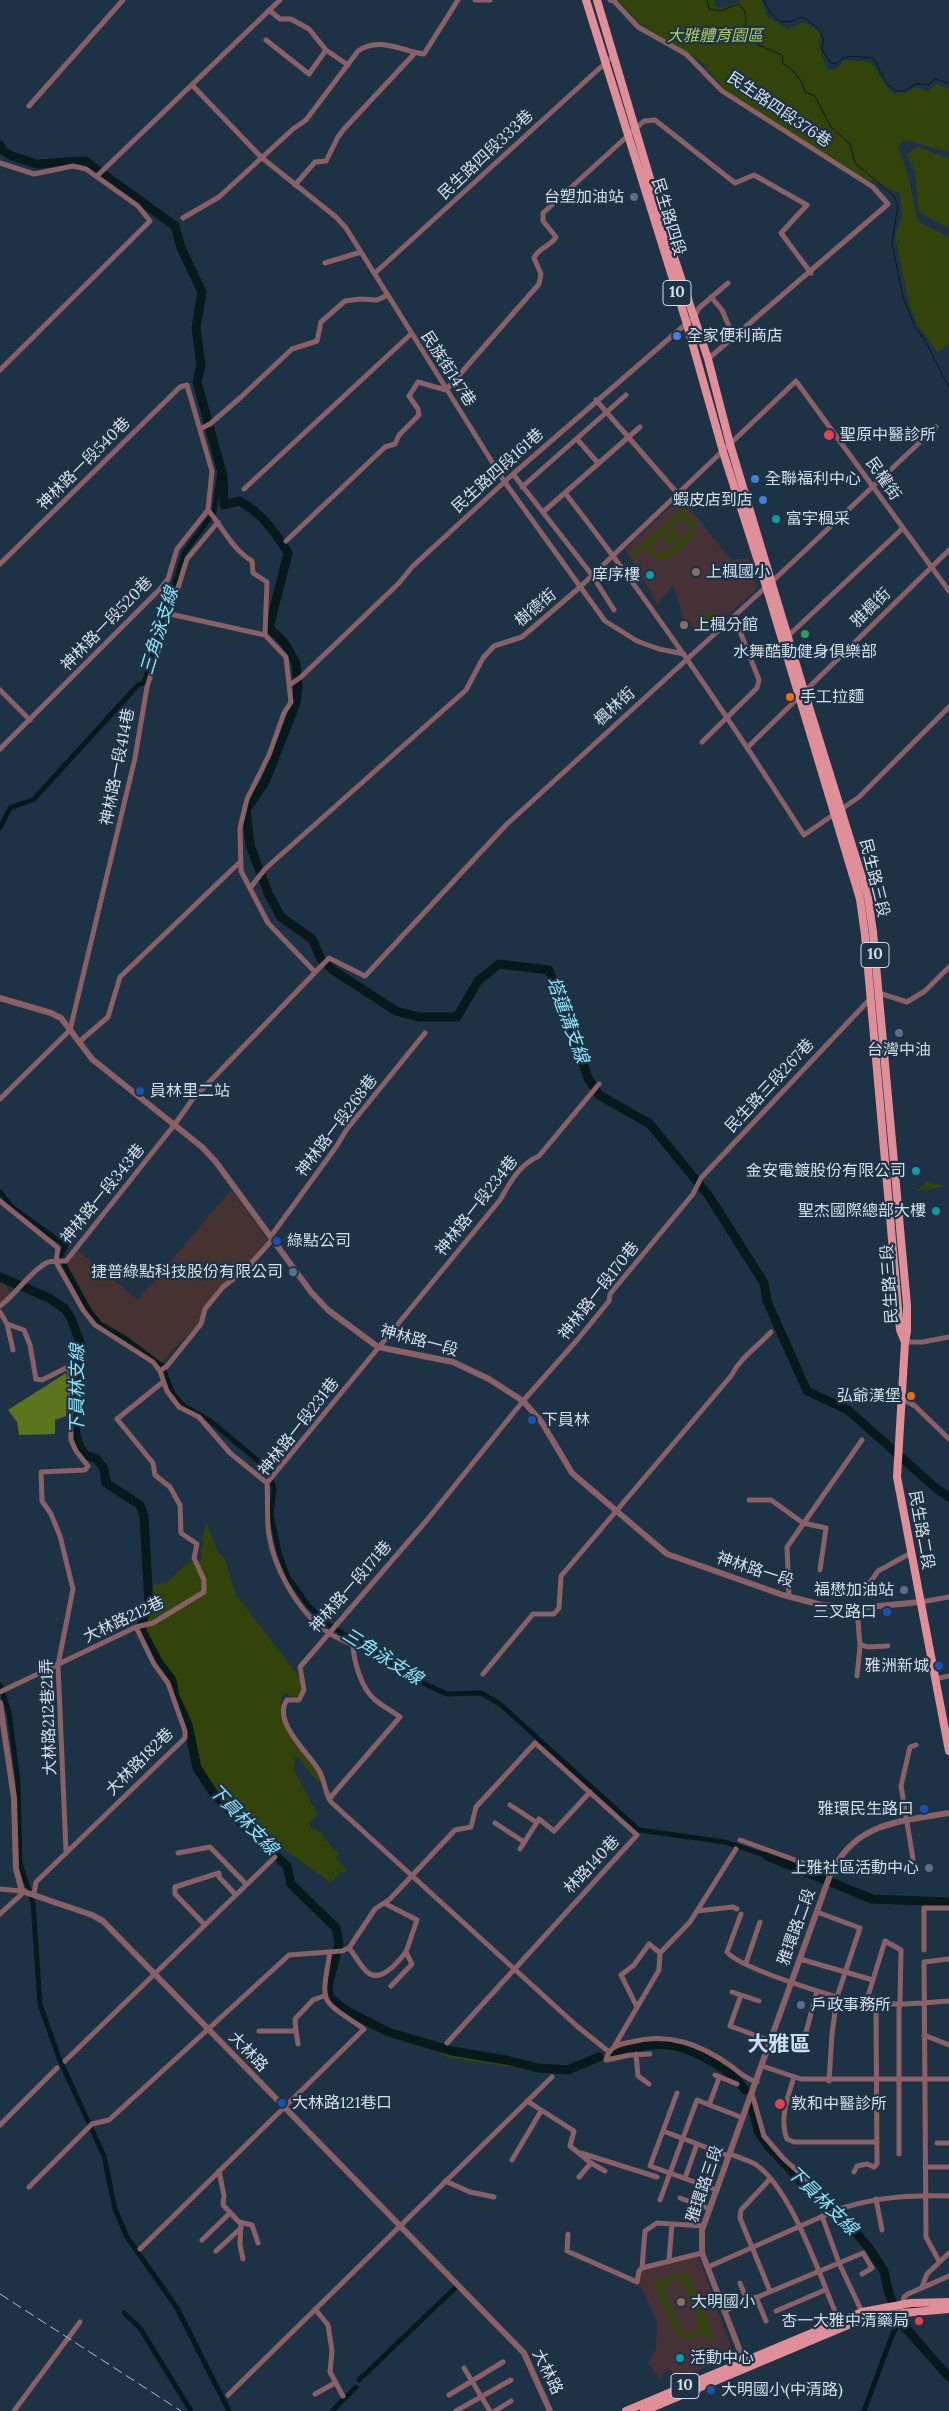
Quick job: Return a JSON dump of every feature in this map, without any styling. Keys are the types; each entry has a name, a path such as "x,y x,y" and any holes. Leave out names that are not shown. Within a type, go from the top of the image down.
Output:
{"main road":[{"name":"民生路四段","path":"586,0 686,321 723,450 769,584"},
{"name":"民生路四段","path":"597,0 668,236 708,359 769,584"},
{"name":"民生路三段","path":"769,584 788,637 801,693"},
{"name":"民生路三段","path":"769,584 838,812 870,906 908,1331 905,1342 897,1462"},
{"name":"民生路三段","path":"838,812 860,899 871,998 900,1330 905,1342"},
{"name":"民生路二段","path":"897,1462 897,1477 921,1602"},
{"name":"10","path":"921,1602 949,1751"},
{"name":"10","path":"745,2364 855,2322 898,2310 949,2302"},
{"name":"10","path":"626,2411 648,2408 862,2312 949,2309"}],"street":[{"path":"29,106 123,0"},
{"path":"97,176 280,0"},
{"path":"183,218 219,197 293,128 306,120 358,51 371,45 385,44 424,54 458,0"},
{"path":"475,0 490,0"},
{"name":"民生路四段376巷","path":"610,0 614,1 638,28 686,54 722,91 873,188 888,204 811,273"},
{"path":"269,10 280,18 291,19 308,29 326,50 348,66"},
{"path":"266,40 308,74 326,50"},
{"path":"295,185 315,162 326,162 341,133 415,53"},
{"name":"民生路四段333巷","path":"376,273 605,62 614,56"},
{"name":"民族街147巷","path":"192,86 261,158 336,217 376,273 410,334 504,482 579,588 605,621 613,628 644,644 685,657"},
{"path":"286,541 385,447 396,444 399,435 419,415 418,409 408,396 415,385 418,382 438,386 446,390 542,279 534,258 536,254 554,241 556,237 542,221 543,213 644,121 655,120 734,183 754,175 807,205 781,233 811,273 708,359"},
{"path":"0,163 34,174 74,166 86,169 138,206 150,221 0,370"},
{"path":"325,263 361,252"},
{"name":"民生路四段161巷","path":"291,684 301,678 399,583 412,567 504,482 686,321 695,316 711,297 728,283"},
{"path":"265,635 267,582 253,573 252,562 233,547 218,522 208,510 212,471 200,430 210,424 292,349 317,341 321,322 345,301 360,298 377,300 388,294"},
{"path":"711,297 722,310 734,338"},
{"path":"244,489 410,334"},
{"name":"樹德街","path":"250,888 265,869 466,690 483,658 494,646 522,637 579,588 796,381"},
{"name":"民權街","path":"796,381 949,591"},
{"name":"神林路一段540巷","path":"0,564 180,387 187,385 200,430"},
{"path":"522,487 626,394"},
{"path":"596,400 677,493"},
{"name":"楓林街","path":"315,972 329,958 365,976 506,825 685,657 734,616 874,487 936,426"},
{"path":"543,512 640,427"},
{"path":"577,439 598,463"},
{"path":"513,474 592,576 614,610"},
{"path":"565,493 613,555 748,747 804,835 859,797 949,707"},
{"name":"神林路一段520巷","path":"0,749 159,590 168,578 177,549 208,510"},
{"name":"神林路一段414巷","path":"70,1030 135,758 146,687 187,559 218,522"},
{"path":"788,637 903,528"},
{"name":"雅楓街","path":"748,747 949,550"},
{"path":"170,614 265,635 286,657 292,702 284,712 269,755 247,799 240,828 240,862 241,871 268,923 315,972"},
{"path":"702,742 757,688 759,680 734,616"},
{"path":"0,690 30,720"},
{"path":"79,1042 108,1018 120,978 240,862"},
{"path":"879,993 907,1002 925,991 949,967"},
{"name":"神林路一段343巷","path":"0,1306 14,1295 18,1288 46,1263 66,1261 192,1100 315,972"},
{"name":"神林路一段","path":"0,998 51,1013 61,1018 92,1059 175,1124 216,1162 311,1292 322,1304 378,1347 453,1362 489,1379 523,1401 541,1421 572,1473 618,1510 667,1554 789,1596 822,1605 857,1608 921,1602"},
{"name":"民生路三段267巷","path":"693,1194 701,1178 871,998"},
{"path":"0,1099 70,1030"},
{"name":"神林路一段268巷","path":"160,1371 167,1366 201,1324 205,1309 223,1287 245,1270 272,1238 347,1129 425,1033"},
{"name":"神林路一段234巷","path":"378,1347 500,1200 513,1178 529,1160 539,1156 599,1084"},
{"name":"神林路一段170巷","path":"523,1401 578,1340 609,1301 610,1294 693,1194"},
{"path":"0,1201 58,1248 56,1262 82,1310 95,1325 153,1362 160,1371 163,1382 179,1408 199,1417 230,1453 267,1484"},
{"name":"大林路212巷21弄","path":"0,1312 7,1324 24,1330 30,1345 36,1379 42,1380 68,1367 70,1372 71,1440 76,1452 88,1466 85,1470 41,1472 42,1502 51,1514 60,1536 73,1589 58,1665 66,1851"},
{"path":"7,1324 13,1350"},
{"path":"483,1674 533,1614 554,1614 559,1608 561,1576 731,1376 738,1362 757,1347 771,1332"},
{"path":"905,1342 942,1340 949,1337"},
{"name":"神林路一段231巷","path":"329,1799 400,1717 373,1698 367,1690 354,1658 353,1645 328,1633 304,1609 283,1581 268,1527 267,1484 378,1347"},
{"name":"大林路212巷","path":"0,1692 136,1627 153,1623 204,1592 206,1587 194,1558 197,1544 181,1533 180,1505 170,1487 155,1475 153,1463 117,1419 163,1382"},
{"path":"902,1398 915,1406 949,1439"},
{"name":"神林路一段171巷","path":"329,1799 319,1770 300,1748 283,1714 284,1704 287,1700 299,1700 304,1690 300,1667 427,1520 523,1401"},
{"path":"789,1596 787,1546 862,1440"},
{"path":"749,1500 771,1500 802,1523 826,1528 820,1570"},
{"path":"871,1581 878,1571 911,1553"},
{"path":"921,1602 949,1596"},
{"path":"857,1608 860,1644 857,1676"},
{"name":"大林路182巷","path":"34,1894 36,1882 66,1851 185,1738 185,1731 168,1683 154,1664 136,1627"},
{"path":"860,1644 867,1647 888,1646"},
{"path":"935,1679 949,1676"},
{"path":"0,1703 14,1798 16,1868 24,1891"},
{"name":"林路140巷","path":"413,1875 454,1830 471,1827 476,1807 535,1743 590,1792 637,1835 515,1968"},
{"path":"913,1859 901,1786 910,1747 916,1745"},
{"path":"520,1849 539,1819 554,1831 590,1792"},
{"path":"329,1799 595,2042 608,2051"},
{"path":"510,1805 536,1822"},
{"name":"雅環路二段","path":"762,2066 826,1885 851,1842 874,1828 906,1820 949,1813"},
{"path":"495,1823 524,1842"},
{"path":"740,1840 831,1874"},
{"path":"178,1853 210,1847 246,1884"},
{"path":"615,2046 659,1970 660,1953 690,1922 736,1849"},
{"path":"65,2061 155,1976 204,1925 275,1857"},
{"path":"204,1925 175,1894 175,1887 219,1873 219,1877 236,1894"},
{"path":"29,2188 92,2124 109,2120 289,1955 330,1952 349,1948 375,1909 384,1903 413,1875"},
{"path":"0,1889 24,1891"},
{"path":"0,1914 24,1891"},
{"name":"大林路","path":"24,1891 98,1917 524,2353 550,2411"},
{"path":"349,1948 370,1974 381,1974 393,1967 406,1952 417,1920 384,1903"},
{"path":"697,1911 733,1907 739,1912 727,1952 731,1958 837,1997"},
{"path":"924,1950 924,1908 949,1908"},
{"path":"817,1912 860,1928 837,1997 832,2034 830,2081"},
{"path":"746,1963 760,1922"},
{"path":"899,2154 899,2080 900,2002 901,1950 885,1942 868,1996 882,2003 900,2002 949,2001"},
{"path":"637,2007 621,1975 634,1965 649,1944 660,1953"},
{"path":"140,2249 282,2107 364,2029 331,2006 324,1996 330,1952"},
{"path":"391,1986 412,1964 406,1952"},
{"path":"939,2261 926,2237 924,1962 949,1958"},
{"path":"800,1959 873,1980"},
{"path":"447,2044 515,1968"},
{"path":"802,2047 817,1991"},
{"path":"732,1992 759,2001"},
{"path":"741,1995 730,2026 771,2041"},
{"path":"298,2044 295,2019 312,2000 324,1996"},
{"path":"854,2172 857,2166 867,2164 874,2167 877,2164 876,2010 882,2003"},
{"path":"259,2031 296,2031"},
{"path":"924,2034 949,2045"},
{"path":"650,2054 636,2054 606,2060 608,2051 615,2046 658,2038 685,2040 732,2067 743,2077 756,2082"},
{"path":"636,2054 638,2076 650,2084"},
{"path":"762,2066 794,2077 830,2081 949,2079"},
{"name":"雅環路三段","path":"745,2364 702,2253 704,2226 762,2066"},
{"path":"0,2125 57,2068"},
{"path":"228,2395 552,2076"},
{"path":"709,2105 717,2077 736,2084"},
{"path":"794,2077 785,2106 785,2134 787,2139 794,2142 877,2142"},
{"path":"677,2093 650,2166 717,2190"},
{"path":"752,2094 764,2136 783,2158 839,2209"},
{"path":"660,2200 697,2100 744,2115"},
{"path":"527,2101 574,2131 570,2146 591,2163 605,2171"},
{"path":"512,2160 541,2111"},
{"path":"663,2131 755,2164 770,2179 784,2197 799,2226 839,2321"},
{"path":"938,2143 949,2143"},
{"path":"685,2178 697,2144"},
{"path":"578,2152 657,2177"},
{"path":"579,2177 591,2163"},
{"path":"925,2167 949,2167"},
{"path":"219,2171 224,2196 223,2205 241,2225 240,2245 243,2258"},
{"path":"770,2179 741,2210 740,2218 770,2291"},
{"path":"445,2181 470,2192 494,2197"},
{"path":"708,2267 839,2209 876,2199 903,2195 949,2196"},
{"path":"680,2198 710,2209"},
{"path":"876,2199 882,2230"},
{"path":"202,2240 230,2213"},
{"path":"822,2216 839,2263 862,2312"},
{"path":"568,2234 567,2251 637,2282 639,2271 642,2268 644,2231 657,2223 704,2226"},
{"path":"670,2260 672,2224"},
{"path":"216,2252 241,2225 252,2225 258,2243"},
{"path":"642,2268 702,2253"},
{"path":"724,2310 863,2253 872,2268 862,2274"},
{"path":"922,2287 926,2274 949,2253"},
{"path":"898,2310 904,2297 949,2276"},
{"path":"740,2282 746,2301"},
{"path":"776,2311 825,2290"},
{"path":"756,2297 766,2321"},
{"path":"315,2309 328,2325 332,2351 330,2372 334,2383 343,2396"},
{"path":"14,2411 80,2322"},
{"path":"449,2395 503,2362"},
{"path":"464,2368 490,2411"},
{"path":"456,2411 511,2380"},
{"path":"315,2394 334,2383"},
{"path":"495,2411 511,2401"}],"shaded area":[{"name":"上楓國小","path":"681,497 731,560 749,558 757,589 705,635 684,619 673,584 658,605 625,549"},
{"path":"231,1190 268,1240 243,1271 239,1271 206,1307 207,1314 161,1363 117,1331 113,1331 96,1319 62,1265 75,1248 138,1300"},
{"path":"0,1279 4,1281 10,1295 0,1302"},
{"name":"大明國小","path":"698,2255 734,2356 675,2379 671,2370 665,2371 660,2379 648,2363 656,2350 657,2321 639,2283 640,2274 642,2270"}],"green space":[{"name":"大雅體育園區","path":"618,0 713,0 716,7 723,8 742,0 761,0 768,17 788,29 804,22 820,32 819,47 827,69 836,70 844,60 870,62 894,94 908,92 914,87 929,91 936,84 949,89 949,152 905,140 898,147 908,175 918,222 949,237 949,344 938,352 918,326 909,303 895,236 902,216 900,193 858,175 782,129 724,89 701,61 640,24"},
{"path":"916,147 949,158 949,228 919,212 915,172 907,155"},
{"path":"684,507 687,511 685,514 692,519 695,525 694,532 684,546 664,560 652,557 646,547 633,558 630,554","holes":["681,519 689,523 689,532 665,553 656,553 652,546 655,540"]},
{"path":"675,527 681,534 668,546 662,539"},
{"path":"711,611 718,618 705,631 698,624"},
{"path":"926,1182 946,1186 917,1191"},
{"path":"66,1373 68,1384 66,1416 55,1420 55,1434 19,1435 17,1422 8,1410"},
{"path":"206,1522 218,1553 224,1557 236,1595 301,1679 303,1688 299,1696 292,1698 287,1693 281,1696 281,1713 287,1728 303,1754 313,1763 321,1781 318,1782 297,1756 295,1757 294,1769 317,1814 310,1823 311,1827 322,1833 324,1838 338,1853 336,1858 347,1870 344,1873 340,1872 333,1881 329,1881 284,1849 277,1852 226,1803 199,1764 187,1716 177,1695 173,1678 161,1662 145,1630 151,1585 165,1584 188,1563 202,1560 201,1551 204,1543 202,1539"},
{"path":"435,2049 510,2063 544,2072 450,2058 435,2051"},
{"path":"687,2272 714,2338 708,2341 704,2331 689,2339 679,2335 669,2318 653,2280 658,2278 660,2282 666,2276 677,2273 685,2277 683,2273","holes":["677,2279 682,2282 700,2322 698,2329 690,2333 681,2330 664,2290 669,2281"]}],"waterway":[{"path":"707,0 709,9 720,11 739,4 745,12 747,35 758,45 782,55 783,64 797,75 805,92 815,96 831,127 850,144 855,163 894,196 898,204 892,243 903,297 915,327 925,340 949,388"},
{"path":"764,0 771,13 778,20 788,22 802,17 812,23 821,34 823,39 822,50 831,63 836,64 848,57 873,58 888,85 897,91 903,91 917,84 929,85 934,79 949,83"},
{"name":"塔蓮溝支線","path":"0,145 2,150 12,156 37,164 85,161 175,226 181,248 202,292 196,328 201,365 197,382 223,476 224,505 239,501 254,511 273,530 288,553 269,628 284,642 296,663 298,686 296,703 265,782 246,810 250,845 268,893 281,917 312,939 321,959 333,970 396,1011 419,1017 457,1017 478,981 499,964 549,970 588,1078 599,1095 650,1124 709,1196 764,1283 767,1301 807,1391 848,1410 937,1489 949,1497"},
{"name":"三角泳支線","path":"0,828 10,808 34,799 138,685 144,683 184,553 214,512 220,472"},
{"name":"三角泳支線","path":"0,1192 12,1207 66,1246 60,1257 89,1310 100,1324 126,1339 162,1366 173,1394 184,1406 209,1420 268,1469 274,1489 271,1515 279,1552 288,1577 308,1605 327,1624 347,1636 363,1641 410,1677 447,1694 481,1693 500,1704 639,1830 725,1842 767,1856"},
{"name":"下員林支線","path":"0,1277 49,1298 65,1309 71,1318 81,1345 75,1374 75,1430 79,1445 85,1455 97,1459 104,1469 106,1483 140,1505 144,1516 149,1604 142,1622 142,1631 159,1663 172,1680 175,1696 188,1725 197,1768 214,1794 248,1830 287,1866 291,1884 336,1928 339,1944 328,1987 330,1998 347,2011 388,2032 452,2051 506,2060 538,2068 568,2070 599,2057"},
{"path":"0,1685 9,1712 18,1781 20,1863 33,1903 40,2004 59,2058 104,2156 115,2209 127,2237 177,2308 229,2411"},
{"name":"三角泳支線","path":"767,1856 872,1899 949,1902"},
{"name":"下員林支線","path":"611,2053 641,2046 664,2044 687,2049 719,2066 735,2078 745,2090"},
{"name":"下員林支線","path":"752,2106 758,2131 768,2146 800,2180 840,2214 869,2248 884,2271 889,2294 903,2325 949,2377"},
{"path":"359,2380 456,2287"},
{"path":"124,2313 140,2328 191,2411"},
{"path":"864,2411 893,2333 898,2326 903,2325"},
{"path":"332,2411 356,2387"}],"railway":[{"path":"0,2294 181,2411"}],"place":[{"name":"台塑加油站","path":"634,197"},
{"name":"全家便利商店","path":"677,336"},
{"name":"聖原中醫診所","path":"829,435"},
{"name":"全聯福利中心","path":"755,479"},
{"name":"蝦皮店到店","path":"763,500"},
{"name":"富宇楓采","path":"776,519"},
{"name":"上楓國小","path":"696,572"},
{"name":"庠序樓","path":"650,575"},
{"name":"上楓分館","path":"684,625"},
{"name":"水舞酷動健身俱樂部","path":"805,634"},
{"name":"手工拉麵","path":"790,697"},
{"name":"台灣中油","path":"899,1033"},
{"name":"員林里二站","path":"140,1091"},
{"name":"金安電鍍股份有限公司","path":"916,1171"},
{"name":"聖杰國際總部大樓","path":"936,1211"},
{"name":"綠點公司","path":"277,1241"},
{"name":"捷普綠點科技股份有限公司","path":"293,1272"},
{"name":"弘爺漢堡","path":"911,1396"},
{"name":"下員林","path":"532,1420"},
{"name":"福懋加油站","path":"904,1590"},
{"name":"三叉路口","path":"887,1612"},
{"name":"雅洲新城","path":"939,1666"},
{"name":"雅環民生路口","path":"924,1809"},
{"name":"上雅社區活動中心","path":"929,1868"},
{"name":"戶政事務所","path":"801,2005"},
{"name":"大林路121巷口","path":"282,2103"},
{"name":"敦和中醫診所","path":"780,2104"},
{"name":"大明國小","path":"681,2302"},
{"name":"杏一大雅中清藥局","path":"919,2321"},
{"name":"活動中心","path":"680,2358"},
{"name":"大明國小(中清路)","path":"711,2390"}],"district":[{"name":"大雅區","path":"779,2045"}]}
